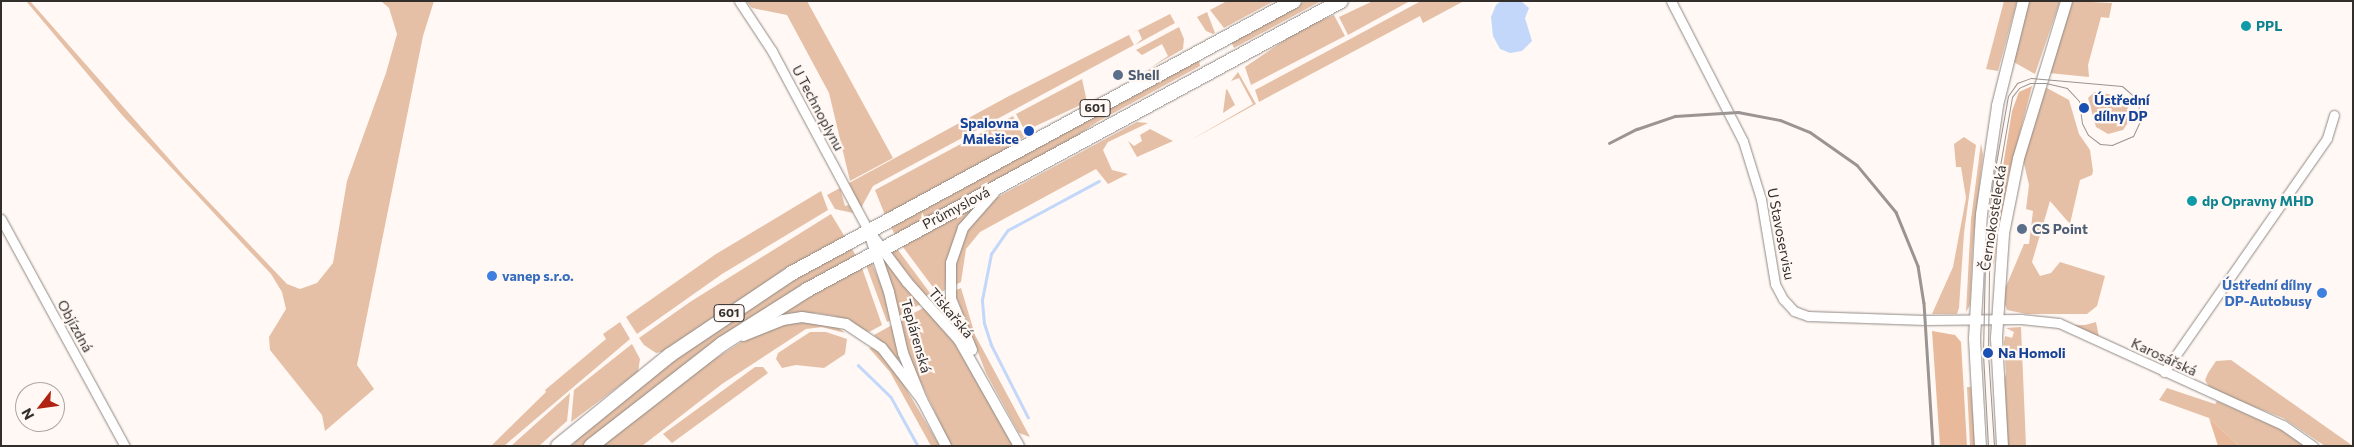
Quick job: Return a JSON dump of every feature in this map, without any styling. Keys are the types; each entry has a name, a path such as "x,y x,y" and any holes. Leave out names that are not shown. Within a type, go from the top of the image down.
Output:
{"main road":[{"name":"Průmyslová","path":"558,446 640,377 713,324 868,230 1294,1"},
{"name":"Průmyslová","path":"591,446 722,344 878,250 1341,1"},
{"name":"Černokostelecká","path":"1980,446 1974,338 1986,170 2003,78 2023,1"},
{"name":"Černokostelecká","path":"2002,446 1997,319 2001,249 2013,177 2066,1"}],"street":[{"name":"U Technoplynu","path":"739,1 772,51 868,230"},
{"name":"U Stavoservisu","path":"1671,1 1743,141 1761,199 1775,284 1788,306 1808,316 1997,319"},
{"path":"2164,372 2327,138 2334,115"},
{"path":"996,403 954,308 949,272 963,228 974,212 1005,182"},
{"name":"Objízdná","path":"1,219 125,446"},
{"name":"Teplárenská","path":"868,230 878,250 903,352 922,400 946,446"},
{"name":"Tiskařská","path":"878,250 959,340 1019,446"},
{"path":"722,344 783,320 810,317 837,321 861,331 878,343 922,400"},
{"name":"Karosářská","path":"1997,319 2039,320 2059,324 2283,425 2313,446"}],"shaded area":[{"path":"26,1 30,1 184,176 287,284 300,289 317,283 333,263 347,181 386,73 397,34 389,8 381,1 434,1 423,36 357,365 374,389 325,431 322,415 270,350 269,337 286,309 282,292 271,274 122,115"},
{"path":"746,1 807,1 893,158 850,181 829,93 787,15 752,8"},
{"path":"1227,1 1274,1 1224,28 1210,10"},
{"path":"1305,1 1321,1 1234,48 1231,41"},
{"path":"1373,1 1410,1 1348,35 1339,17"},
{"path":"1421,1 1464,1 1423,23 1420,16 1259,102 1255,90"},
{"path":"2004,1 2017,1 1998,71 1986,69"},
{"path":"2028,1 2060,1 2035,74 2012,61"},
{"path":"2070,1 2112,3 2109,18 2101,17 2088,65 2089,77 2049,73"},
{"path":"1207,12 1215,33 1213,34 1206,31 1197,17"},
{"path":"1170,14 1175,23 1135,45 1142,39 1138,30"},
{"path":"1334,15 1345,36 1251,85 1245,67 1304,27"},
{"path":"1179,27 1184,39 1183,49 1150,68 1168,56 1162,44 1142,55 1136,50"},
{"path":"1129,35 1134,45 873,186 861,208 849,183 1009,96"},
{"path":"1199,59 1200,66 1097,122 1065,144 895,235 891,227 966,187 1001,163"},
{"path":"1238,72 1256,104 1189,141 1253,104 1239,78 1231,81"},
{"path":"1082,79 1087,102 1025,131 1016,114"},
{"path":"2032,86 2008,178 1993,267 1997,203 2012,111 2019,92"},
{"path":"2045,87 2069,100 2079,134 2090,150 2093,171 2092,175 2080,180 2070,224 2050,201 2032,262 2040,276 2051,273 2060,262 2105,276 2097,306 2087,314 2026,314 2007,310 2002,296 2024,244 2029,244 2033,211 2026,209 2029,185 2023,159"},
{"path":"1226,90 1235,105 1223,113"},
{"path":"2094,92 2115,95 2126,102 2131,118 2123,130 2108,134 2096,127 2088,98"},
{"path":"1013,116 1024,137 1013,146 885,215 875,190"},
{"path":"1137,122 1148,123 1108,142 1103,150 1112,170 1128,174 1108,184 1096,169 980,232 966,249 961,282 953,286 954,271 965,233 994,199"},
{"path":"1150,129 1173,141 1137,157 1128,141 1134,146 1142,141 1140,135"},
{"path":"1964,137 1976,145 1964,233 1959,308 1957,314 1932,314 1953,267 1966,198 1961,167 1956,167 1954,144"},
{"path":"1981,143 1983,155 1973,244 1970,305 1966,312 1971,219"},
{"path":"840,188 845,206 849,205 853,213 835,209 827,195"},
{"path":"821,191 828,210 722,274 637,334 626,317 716,254"},
{"path":"974,207 955,235 947,263 945,290 938,294 900,243"},
{"path":"831,214 845,237 666,351 656,353 644,345 639,338 690,302"},
{"path":"850,245 856,256 608,425 584,446 571,446 608,409 638,385 757,301"},
{"path":"895,246 933,297 928,299 896,259 891,251"},
{"path":"880,254 921,304 898,316"},
{"path":"871,261 885,294 891,320 887,322 865,262"},
{"path":"861,265 882,325 869,332 834,316 815,313 780,315"},
{"path":"961,288 975,335 1030,437 1019,433 986,373 954,291"},
{"path":"946,296 954,322 953,324 933,303"},
{"path":"925,307 948,332 1014,446 951,446 913,366 899,321"},
{"path":"813,321 836,326 845,333 822,327 806,329 722,384 642,446 599,446 683,379 746,339 786,324"},
{"path":"620,322 630,339 504,446 491,446 546,392 545,390 606,339 603,334"},
{"path":"2096,322 2099,337 2073,325 2085,325"},
{"path":"892,325 900,359 898,360 874,335"},
{"path":"2021,327 2026,446 2007,446 2002,389 2006,373 2004,342 2005,336 2012,338 2014,332 2006,328"},
{"path":"1932,331 1955,335 1961,342 1967,446 1940,446"},
{"path":"810,332 826,332 847,339 845,354 824,368 796,365 782,368 776,359 778,353"},
{"path":"632,344 640,359 638,372 571,422 574,390"},
{"path":"869,348 877,348 895,370 940,446 931,446 890,372"},
{"path":"2231,360 2353,446 2325,446 2283,418 2211,390 2205,380 2216,361"},
{"path":"755,367 763,367 768,373 672,443 663,434"},
{"path":"1967,387 1971,387 1975,446 1970,446"},
{"path":"2167,388 2215,404 2217,401 2280,429 2304,446 2239,446 2209,418 2159,400"},
{"path":"570,393 567,421 539,446 511,446"},
{"path":"2209,418 2239,446 2218,446"}],"water":[{"path":"1501,1 1521,1 1529,8 1525,18 1532,41 1522,51 1510,53 1500,49 1493,36 1491,17 1496,5"}],"waterway":[{"path":"1028,418 991,345 984,324 982,300 991,254 1008,230 1099,181"},
{"path":"858,365 891,397 918,446"}],"tram line":[{"path":"1988,446 1983,354 1985,257 1993,180 2008,96 2017,83 2031,78 2122,86 2137,99 2141,119 2133,136 2112,145 2100,144 2088,135 2082,123 2079,101 2067,88 2046,83 2030,83 2019,88 2012,97 1998,177 1989,272 1988,353 1994,446"}],"railway":[{"path":"1609,143 1637,129 1675,116 1738,112 1780,120 1810,132 1857,165 1896,212 1918,266 1924,303 1933,446"}],"place":[{"name":"PPL","path":"2246,26"},
{"name":"Shell","path":"1118,75"},
{"name":"Ústřední dílny DP","path":"2084,108"},
{"name":"Spalovna Malešice","path":"1029,131"},
{"name":"dp Opravny MHD","path":"2192,201"},
{"name":"CS Point","path":"2022,229"},
{"name":"vanep s.r.o.","path":"492,276"},
{"name":"Ústřední dílny DP-Autobusy","path":"2322,293"},
{"name":"Na Homoli","path":"1988,353"}]}
